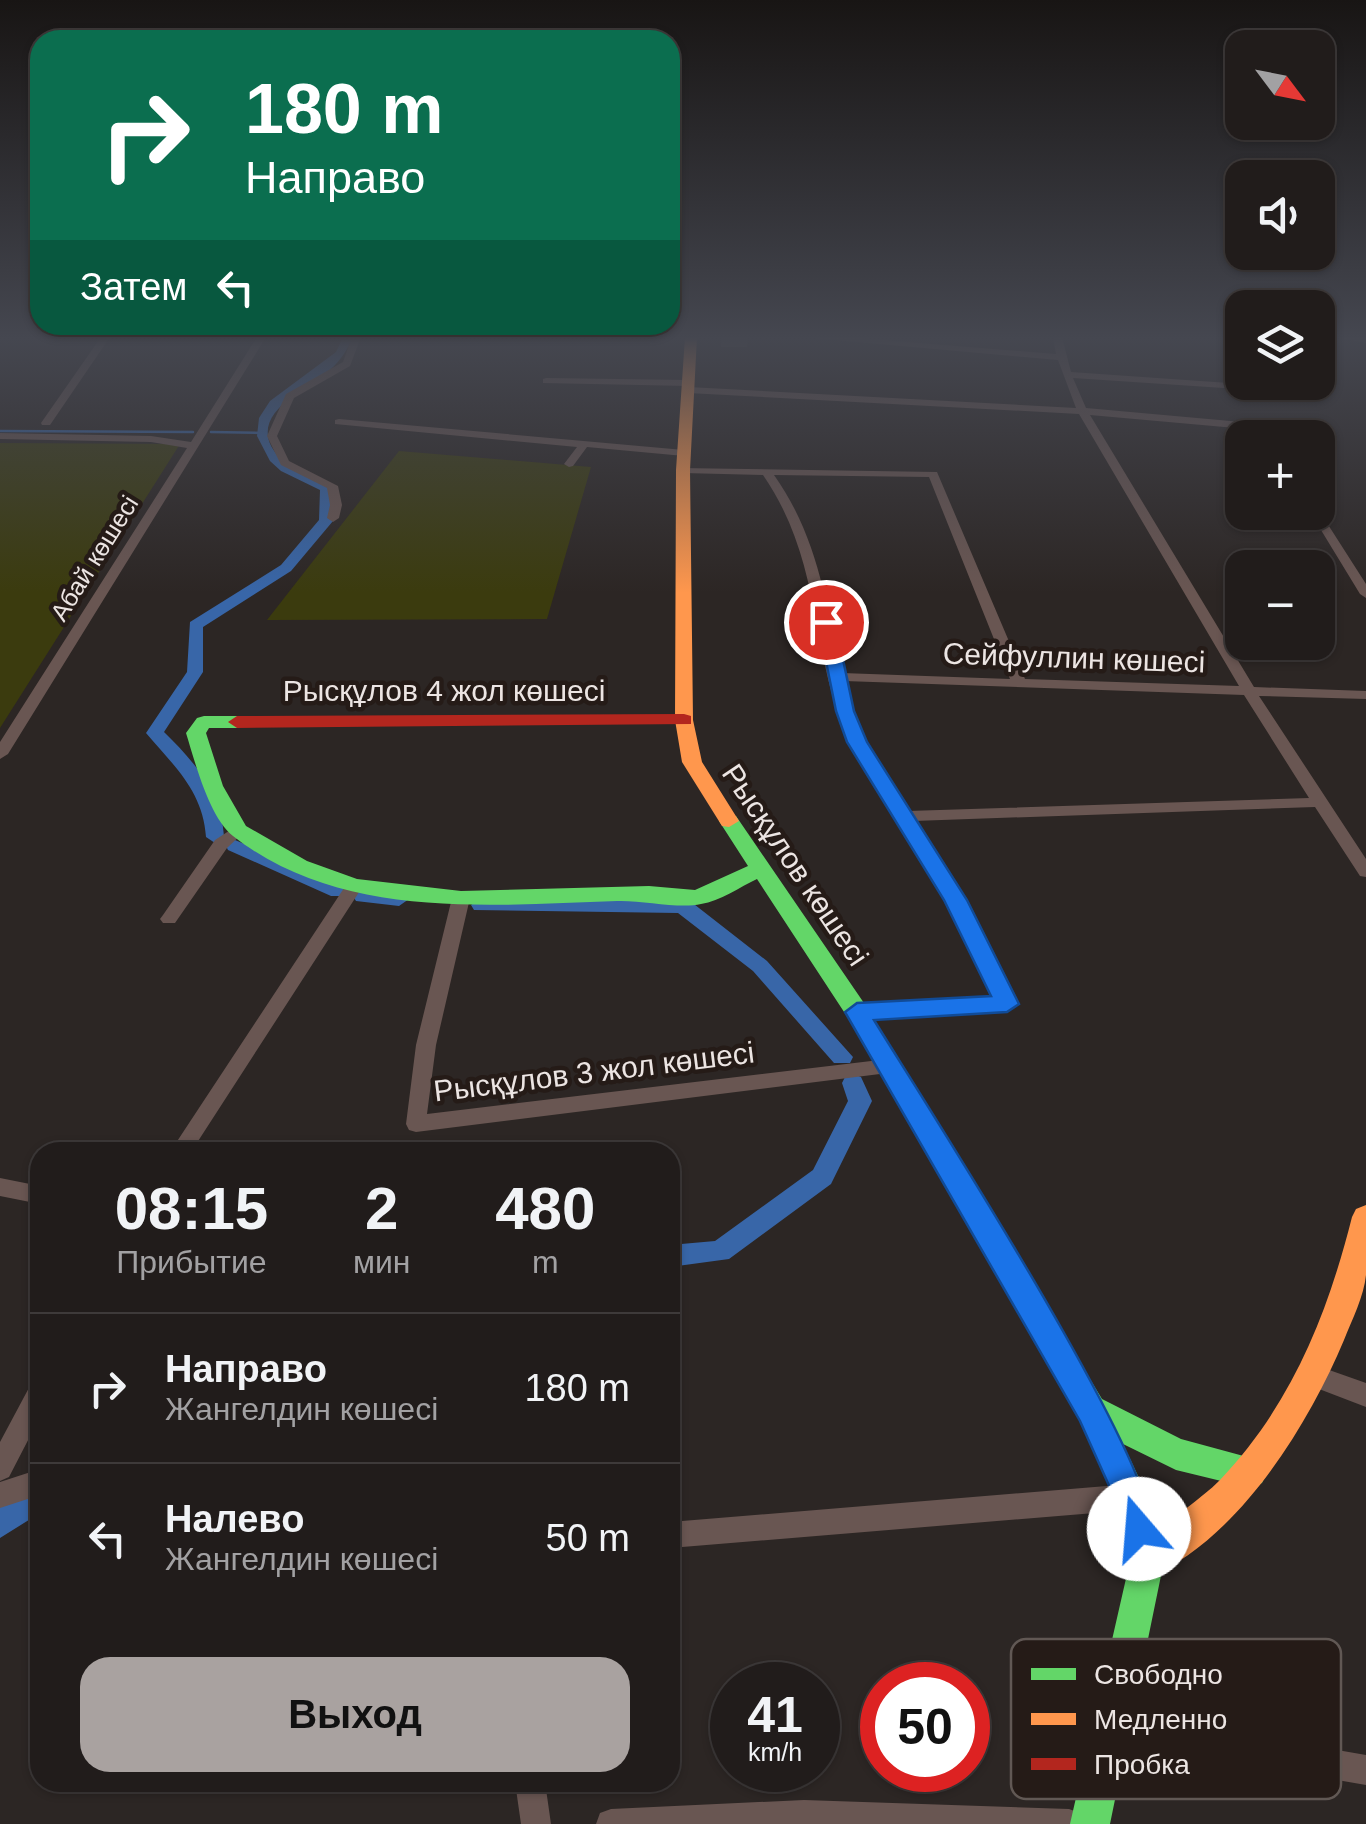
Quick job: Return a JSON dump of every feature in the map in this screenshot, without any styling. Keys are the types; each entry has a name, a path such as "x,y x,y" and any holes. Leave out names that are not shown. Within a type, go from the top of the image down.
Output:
{"main road":[{"name":"Рысқұлов көшесі","path":"686,422 684,720 688,748 700,777 759,870 857,1012 1091,1410 1131,1497 1147,1561 1129,1639"},
{"name":"Рысқұлов 4 жол көшесі","path":"238,830 214,786 198,743 196,733 204,722 684,720"},
{"path":"238,830 300,866 354,886 461,898 648,893 698,898 759,870"},
{"path":"1147,1561 1206,1524 1278,1440 1315,1376 1353,1289 1366,1217"},
{"path":"1091,1410 1176,1454 1250,1472"},
{"name":"Рысқұлов көшесі","path":"1090,1824 1095,1799"}],"street":[{"name":"Абай көшесі","path":"0,754 206,422"},
{"path":"278,422 272,436 285,463 332,486 336,506 333,518"},
{"path":"340,422 582,446 766,471 933,474 1020,685"},
{"path":"1091,422 1249,691 1366,872"},
{"path":"1187,422 1225,426"},
{"path":"0,436 162,439 191,445"},
{"path":"569,464 582,446"},
{"path":"766,471 794,512 850,726 871,770 955,900 1007,1004 857,1012"},
{"path":"1327,530 1366,594"},
{"name":"Сейфуллин көшесі","path":"839,677 1366,695"},
{"path":"903,816 1319,802"},
{"path":"169,918 221,844 238,830"},
{"path":"187,1142 354,886"},
{"name":"Рысқұлов 3 жол көшесі","path":"461,898 426,1045 416,1124 888,1066"},
{"path":"0,1187 30,1194"},
{"path":"1315,1376 1366,1396"},
{"path":"0,1468 30,1411"},
{"path":"0,1494 30,1485"},
{"path":"680,1534 1131,1497"},
{"path":"1341,1766 1366,1770"},
{"path":"531,1792 536,1824"},
{"path":"611,1824 804,1814 1069,1824"}],"shaded area":[{"path":"0,443 180,444 0,728"},
{"path":"399,451 591,467 547,619 267,620"}],"waterway":[{"path":"215,837 210,808 196,780 155,733 195,672 195,625 286,568 326,521 327,489 279,464 263,436 264,422"},
{"path":"0,431 193,432"},
{"path":"211,432 263,433"},
{"path":"235,846 338,891"},
{"path":"363,896 399,899"},
{"path":"481,905 683,906 760,966 842,1057"},
{"path":"680,1255 720,1251 822,1177 860,1101 853,1083"},
{"path":"0,1523 30,1502"}],"traffic: fast":[{"path":"237,722 204,722 196,733 213,786 238,830 299,866 354,886 461,898 649,893 698,898 759,870"},
{"path":"729,821 857,1012 1091,1410 1131,1497 1147,1561 1130,1639"},
{"path":"1091,1410 1176,1454 1250,1472"},
{"path":"1090,1824 1095,1799"}],"traffic: slow":[{"path":"686,422 684,720 692,762 729,821"},
{"path":"1147,1561 1191,1530 1230,1494 1292,1413 1337,1320 1366,1217"}],"traffic: jam":[{"path":"237,722 684,720"}],"route":[{"path":"826,622 845,711 857,742 955,900 996,975 1007,1004 857,1012 1091,1410 1131,1497 1139,1529"}]}
